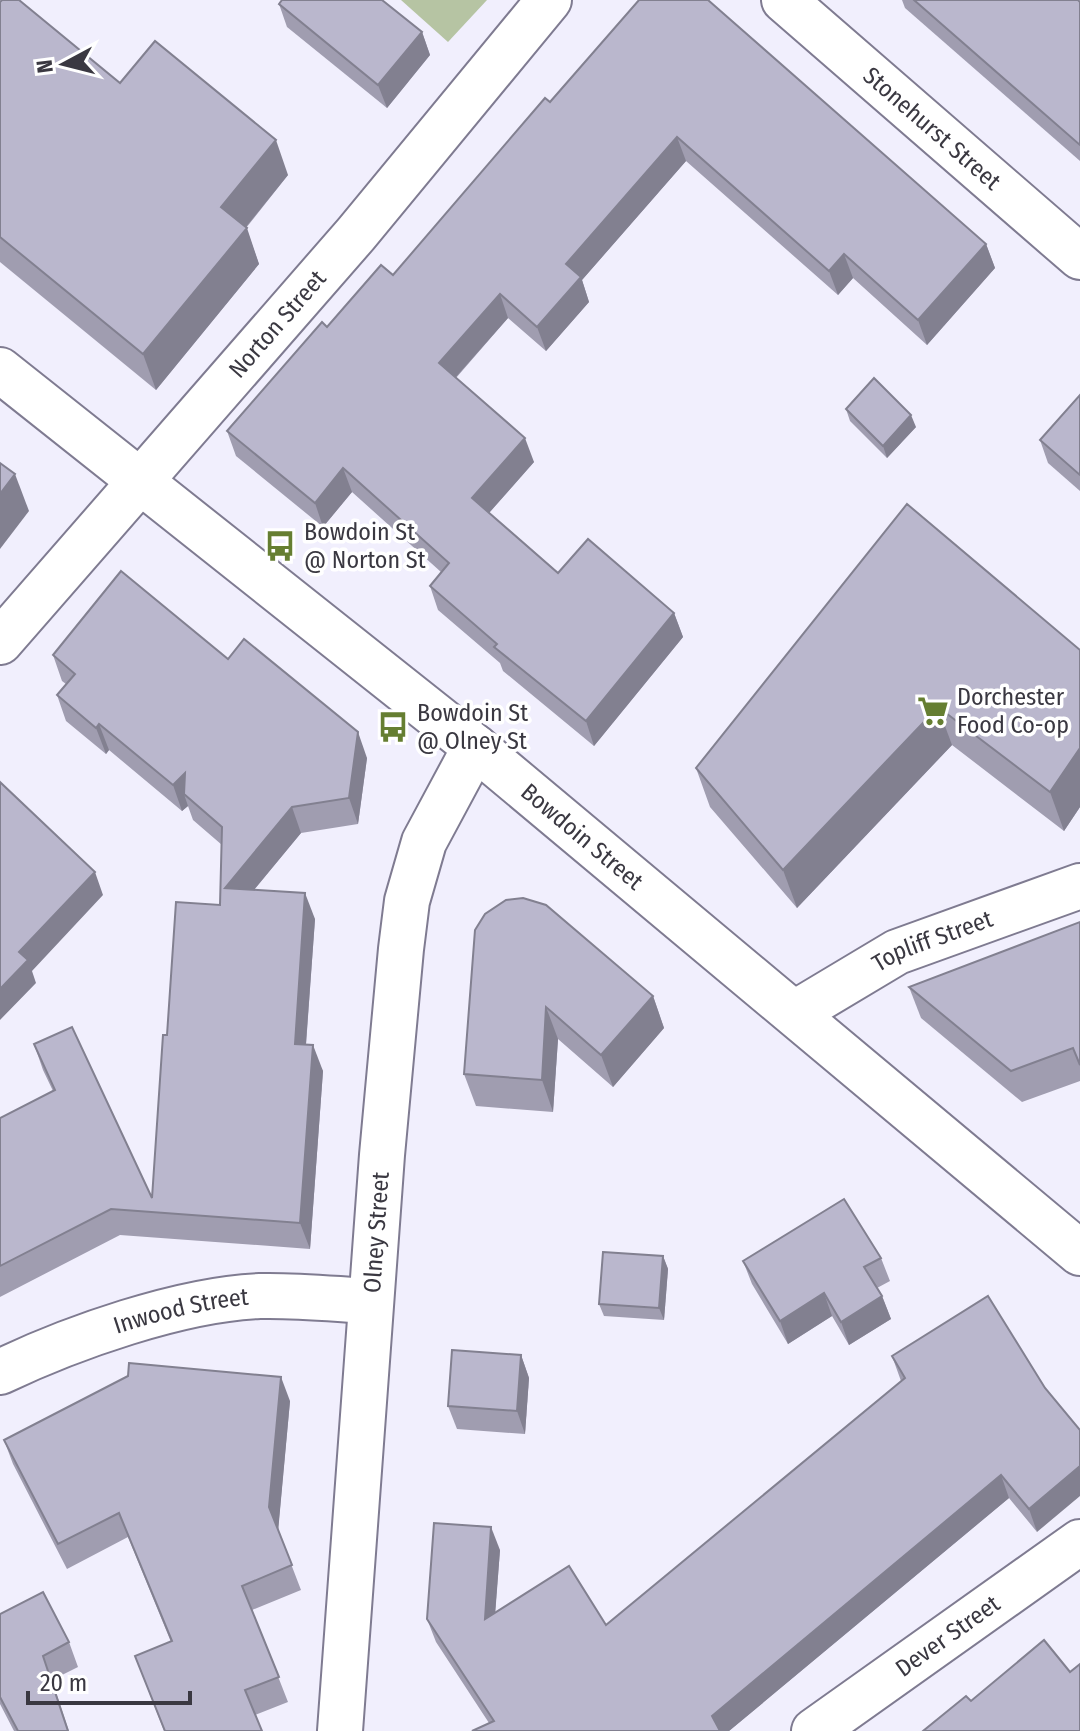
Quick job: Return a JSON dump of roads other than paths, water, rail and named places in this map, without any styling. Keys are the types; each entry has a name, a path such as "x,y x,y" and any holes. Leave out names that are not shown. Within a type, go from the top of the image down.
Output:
{"street":[{"name":"Norton Street","path":"0,642 356,234 549,0"},
{"name":"Stonehurst Street","path":"784,0 1080,257"},
{"name":"Bowdoin Street","path":"0,370 475,747 1080,1253"},
{"name":"Olney Street","path":"340,1731 371,1301 407,901 424,842 475,747"},
{"name":"Topliff Street","path":"795,1013 897,952 1080,886"},
{"name":"Inwood Street","path":"0,1372 137,1320 210,1301 260,1296 371,1301"},
{"name":"Dever Street","path":"814,1731 1080,1542"}],"place":[{"name":"Bowdoin St @ Norton St","path":"280,546"},
{"name":"Dorchester Food Co-op","path":"933,711"},
{"name":"Bowdoin St @ Olney St","path":"393,727"}]}
